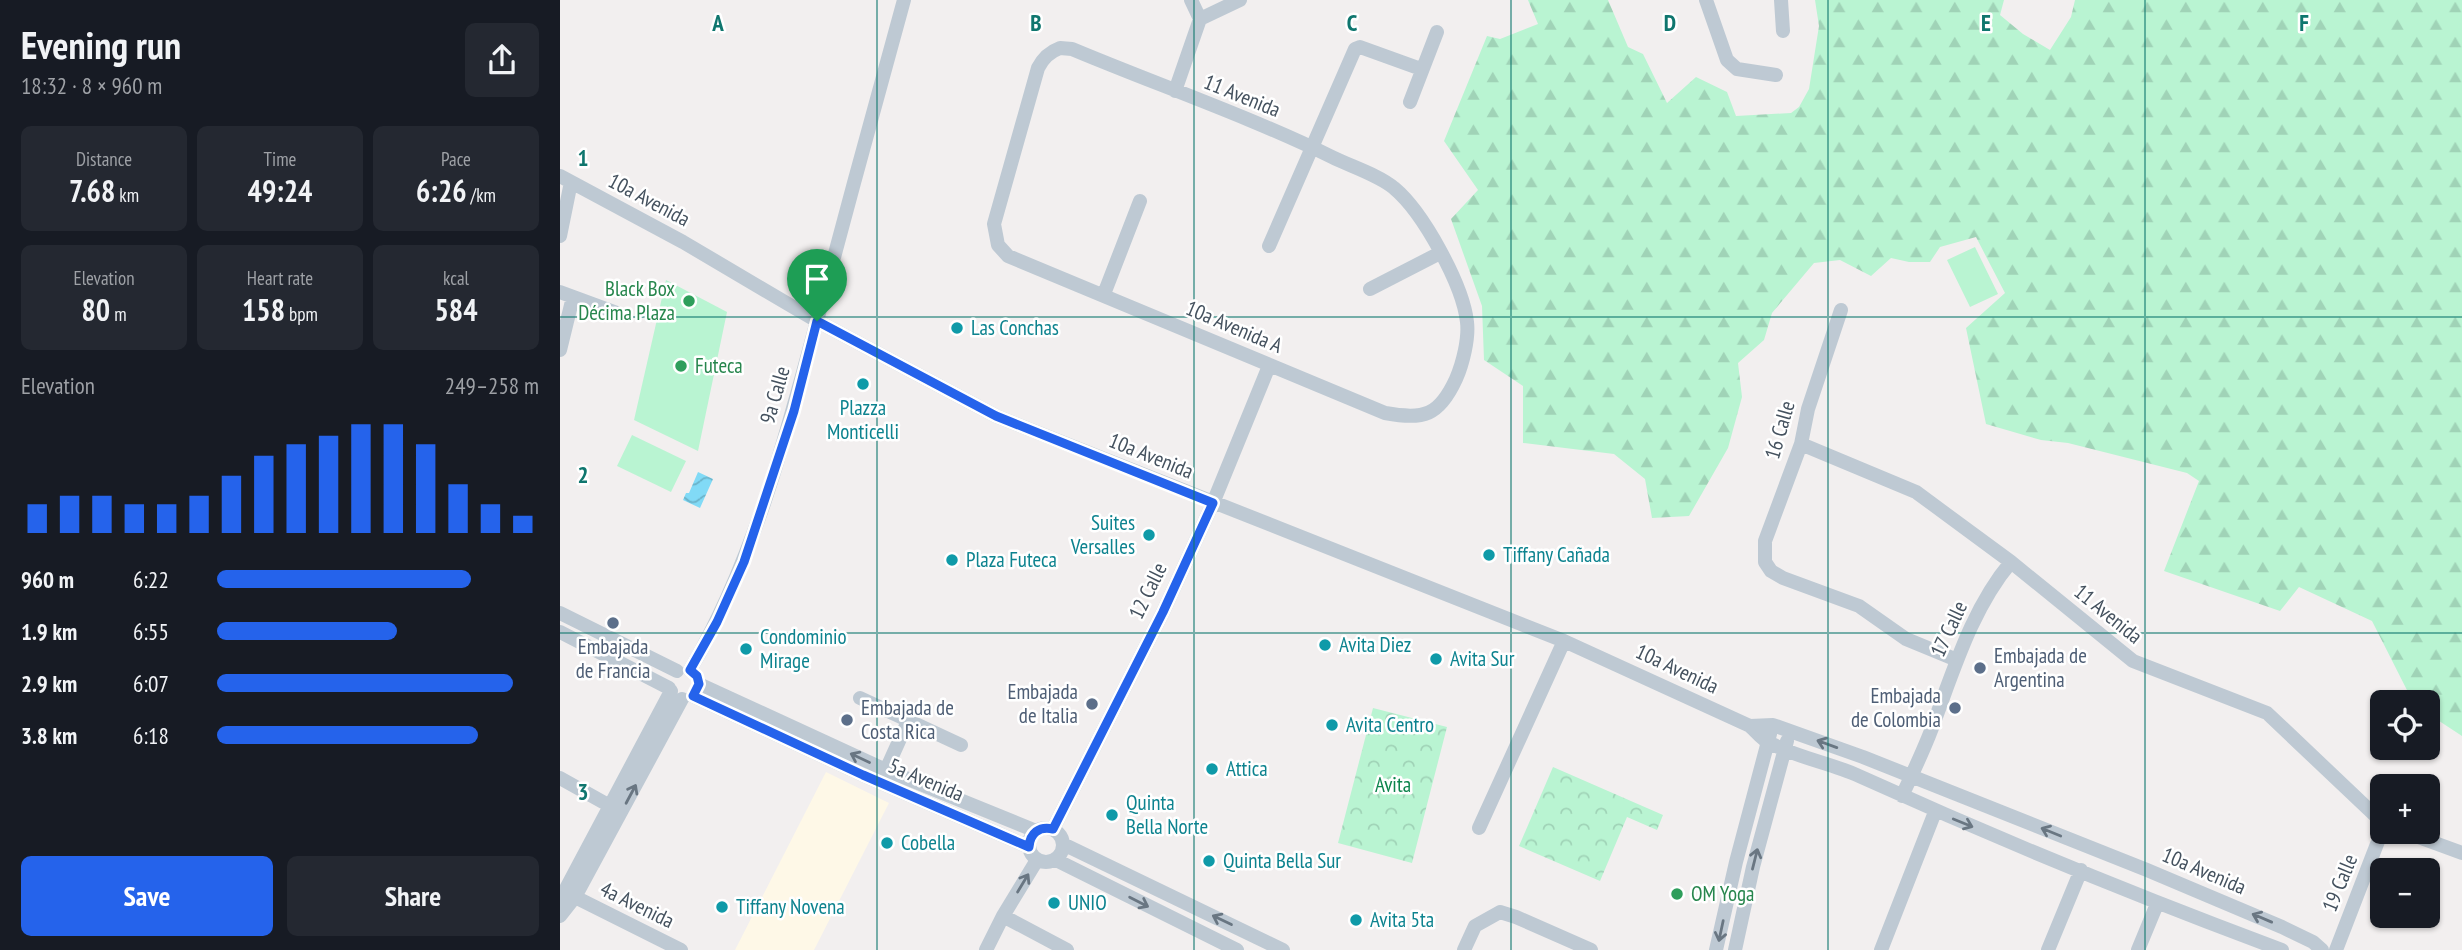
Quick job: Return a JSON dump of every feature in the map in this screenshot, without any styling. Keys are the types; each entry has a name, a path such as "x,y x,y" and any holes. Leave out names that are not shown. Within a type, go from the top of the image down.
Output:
{"street":[{"name":"9a Calle","path":"683,692 670,678 684,670 717,622 744,562 794,411 904,0"},
{"path":"1175,91 1199,19 1191,0"},
{"path":"1199,19 1240,0"},
{"path":"1706,0 1727,60 1737,69 1776,75"},
{"path":"1781,0 1783,31"},
{"path":"1410,102 1437,32"},
{"path":"1269,246 1355,49 1360,47 1421,69"},
{"name":"11 Avenida","path":"998,245 994,224 1038,68 1051,51 1060,48 1072,49 1311,147 1392,186 1410,204 1427,228 1462,299 1467,324 1459,372 1451,390"},
{"name":"10a Avenida","path":"565,179 682,242 817,321 996,416 1564,641 1750,726 1767,743 1856,775 1935,812 2081,870 2157,904 2282,950"},
{"path":"560,236 565,179"},
{"path":"1104,295 1140,201"},
{"name":"10a Avenida A","path":"998,245 1008,256 1385,413 1409,418 1425,415 1442,405 1451,390"},
{"path":"1370,289 1440,253"},
{"path":"560,350 566,295 617,313"},
{"name":"16 Calle","path":"1841,310 1808,409 1801,444 1765,541 1765,562 1771,571 1783,578 1858,606 1906,639 1956,660"},
{"name":"12 Calle","path":"1053,829 1163,612 1213,503 1269,366"},
{"name":"11 Avenida","path":"1801,444 1916,492 2011,562 2128,659 2267,713 2370,811"},
{"name":"17 Calle","path":"1902,796 1935,720 1956,660 1996,579 2011,562"},
{"path":"560,613 697,676 683,692 614,813 560,916"},
{"name":"5a Avenida","path":"560,632 683,692 1033,853"},
{"path":"1479,828 1564,641"},
{"path":"651,677 660,688 664,706"},
{"path":"567,899 572,877 614,813 664,706 683,692"},
{"name":"5a Avenida","path":"683,692 1036,831"},
{"path":"860,698 961,745"},
{"path":"1729,716 1755,742 1759,752 1760,769"},
{"path":"886,770 908,721"},
{"name":"10a Avenida","path":"1750,726 1773,725 1911,776 2282,927 2313,942 2322,950"},
{"path":"1716,950 1736,862 1773,725"},
{"path":"1735,950 1753,867 1791,731"},
{"path":"560,778 614,813"},
{"path":"1881,950 1935,812"},
{"path":"986,950 1033,853 1030,838 1036,831 1044,828 1053,829 1060,835 1062,853 1056,860 1048,863 1033,853"},
{"path":"1063,844 1283,950"},
{"name":"19 Calle","path":"2336,950 2377,844"},
{"path":"2437,844 2462,853"},
{"path":"1056,860 1237,950"},
{"path":"2048,950 2081,870"},
{"path":"2137,895 2147,870"},
{"name":"4a Avenida","path":"567,899 681,950"},
{"path":"2138,950 2157,904"},
{"path":"1464,950 1475,926 1500,912 1591,950"},
{"path":"1003,916 1067,950"}],"shaded area":[{"path":"826,772 889,803 814,950 735,950"}],"green space":[{"path":"1528,0 1608,0 1628,47 1643,54 1667,103 1696,77 1727,92 1736,116 1791,113 1799,107 1809,89 1819,26 1815,0 2004,0 2000,15 2023,34 2050,50 2071,17 2075,0 2462,0 2462,736 2440,722 2440,690 2407,690 2372,621 2299,587 2280,611 2164,571 2199,481 2187,473 2068,443 2041,440 1986,424 1966,328 2005,293 1976,237 1940,247 1930,262 1909,262 1891,258 1871,276 1840,260 1814,263 1772,313 1764,340 1738,363 1742,397 1728,448 1689,516 1652,518 1645,479 1614,454 1523,443 1523,386 1484,360 1482,306 1451,219 1478,190 1444,141 1487,36 1500,39 1538,24"},
{"path":"1975,247 1998,294 1970,307 1947,260"},
{"name":"Futeca","path":"666,280 727,312 698,451 634,420"},
{"path":"632,435 686,461 671,492 617,466"},
{"name":"Avita","path":"1373,708 1447,727 1412,863 1338,843"},
{"path":"1553,767 1663,815 1657,830 1627,817 1600,881 1519,846"}],"water":[{"path":"698,472 713,479 700,508 683,500"}],"place":[{"name":"Black Box Décima Plaza","path":"689,301"},
{"name":"Las Conchas","path":"957,328"},
{"name":"Futeca","path":"681,366"},
{"name":"Plazza Monticelli","path":"863,384"},
{"name":"Suites Versalles","path":"1149,535"},
{"name":"Tiffany Cañada","path":"1489,555"},
{"name":"Plaza Futeca","path":"952,560"},
{"name":"Embajada de Francia","path":"613,623"},
{"name":"Avita Diez","path":"1325,645"},
{"name":"Condominio Mirage","path":"746,649"},
{"name":"Avita Sur","path":"1436,659"},
{"name":"Embajada de Argentina","path":"1980,668"},
{"name":"Embajada de Italia","path":"1092,704"},
{"name":"Embajada de Colombia","path":"1955,708"},
{"name":"Embajada de Costa Rica","path":"847,720"},
{"name":"Avita Centro","path":"1332,725"},
{"name":"Attica","path":"1212,769"},
{"name":"Quinta Bella Norte","path":"1112,815"},
{"name":"Cobella","path":"887,843"},
{"name":"Quinta Bella Sur","path":"1209,861"},
{"name":"OM Yoga","path":"1677,894"},
{"name":"UNIO","path":"1054,903"},
{"name":"Tiffany Novena","path":"722,907"},
{"name":"Avita 5ta","path":"1356,920"}],"route":[{"path":"817,321 996,416 1213,503 1163,612 1053,829 1044,828 1032,834 1029,847 863,775 693,696 699,680 690,670 717,622 744,562 794,411 817,321"}]}
